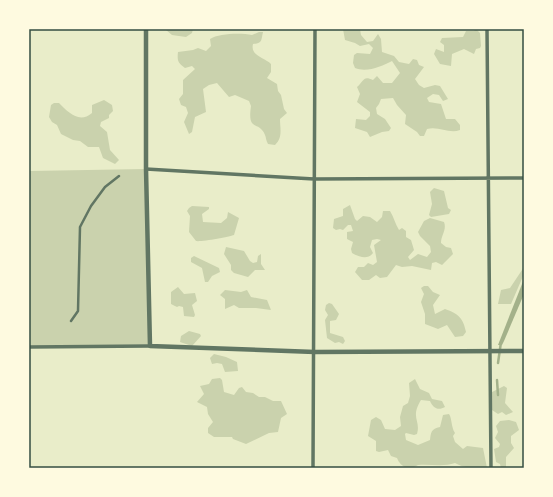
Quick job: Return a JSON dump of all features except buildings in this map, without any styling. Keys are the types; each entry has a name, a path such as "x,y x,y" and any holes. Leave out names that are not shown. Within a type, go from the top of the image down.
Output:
{"street":[{"path":"146,29 146,169 150,346"},
{"path":"313,468 315,352 315,29"},
{"path":"487,29 491,468"},
{"path":"146,169 314,179 524,178"},
{"path":"72,321 78,310 80,227 91,206 105,187 119,176"},
{"path":"29,348 150,346 315,352 524,351"}],"shaded area":[{"path":"193,29 192,33 186,37 172,35 166,30"},
{"path":"343,29 360,29 361,35 367,42 373,41 378,34 381,39 382,52 394,56 399,62 409,64 413,59 417,60 419,65 424,67 415,79 419,85 424,88 435,85 440,86 448,99 443,101 439,95 433,94 427,98 429,102 441,104 446,119 455,119 460,125 460,130 452,131 431,128 427,129 424,136 420,136 417,132 405,124 406,115 393,98 381,99 376,108 377,114 385,119 391,128 389,131 370,137 367,132 355,128 356,119 366,120 370,116 370,112 357,102 360,94 357,87 365,78 373,80 377,76 383,83 392,83 400,73 392,61 379,67 364,70 355,68 353,63 354,55 357,53 370,54 373,48 369,44 360,46 345,40"},
{"path":"476,29 480,33 481,46 480,48 476,49 474,54 464,49 452,54 451,66 440,64 434,54 436,49 444,52 444,45 440,42 442,38 463,37 466,31 474,31"},
{"path":"263,32 262,39 260,42 253,44 254,51 271,64 271,72 267,78 277,84 284,109 287,113 280,119 280,133 278,142 275,145 268,144 263,131 252,123 250,114 251,106 249,101 235,95 229,97 217,83 209,85 203,89 206,112 195,117 192,132 189,134 184,122 188,113 186,107 181,105 179,99 183,94 183,80 195,69 192,66 185,68 178,62 178,52 198,48 206,51 211,46 210,39 214,37 237,34 252,35"},
{"path":"104,100 112,105 113,111 109,115 109,118 101,122 100,126 107,132 110,150 119,160 115,164 103,158 99,147 88,147 80,141 73,140 61,134 57,125 52,122 49,117 51,105 54,103 59,103 74,116 83,117 92,113 92,105"},
{"path":"146,169 150,346 29,347 29,171"},
{"path":"434,188 444,191 448,208 451,210 449,214 431,217 429,215 432,204 430,192"},
{"path":"350,205 357,221 363,216 370,217 377,222 382,217 383,211 390,211 399,230 402,228 406,231 406,237 411,240 414,250 408,257 410,260 418,254 427,257 431,252 430,246 418,232 424,221 430,218 444,222 445,228 441,243 446,247 451,248 453,254 442,265 436,262 432,263 431,270 412,266 402,267 396,265 387,277 380,278 376,275 369,280 362,280 355,272 358,267 364,267 368,263 373,265 377,262 374,245 381,240 372,240 370,247 373,253 369,257 360,257 352,253 351,249 353,242 347,239 347,232 353,231 351,225 348,225 343,230 336,230 333,228 334,219 343,216 343,209"},
{"path":"192,206 209,207 209,209 202,214 203,222 221,223 227,218 228,212 239,218 234,235 196,241 189,232 190,216 187,211"},
{"path":"226,247 244,251 253,263 257,262 258,256 261,254 261,264 265,270 255,270 248,277 234,273 231,270 231,265 224,254"},
{"path":"194,256 219,268 220,272 212,276 208,282 205,282 202,268 191,262 191,258"},
{"path":"524,267 524,274 511,304 498,304 501,290 510,288"},
{"path":"524,279 524,294 502,345 498,345"},
{"path":"428,286 433,292 440,295 433,305 435,314 445,309 460,317 466,332 463,336 455,337 447,325 438,329 425,324 425,314 421,302 424,294 421,288"},
{"path":"178,287 184,294 195,293 197,301 192,305 195,315 194,317 184,316 183,307 177,307 171,304 171,292"},
{"path":"225,290 241,292 247,290 251,297 267,300 271,310 239,308 234,305 225,309 225,299 220,295"},
{"path":"329,303 332,304 339,314 336,320 330,321 330,333 343,337 345,341 343,344 339,342 335,343 327,338 325,320 328,315 325,310 326,305"},
{"path":"189,331 200,334 201,336 192,346 180,342 181,336"},
{"path":"214,354 237,362 238,371 225,372 222,364 212,364 210,358"},
{"path":"220,378 222,380 224,392 234,395 239,388 242,387 246,392 253,393 259,397 265,397 273,401 281,401 287,414 281,418 278,432 269,433 246,444 233,439 232,437 214,437 208,433 208,428 213,422 208,414 207,407 197,402 204,394 200,386 209,384 212,379"},
{"path":"415,379 420,389 429,393 432,399 442,401 445,407 438,409 434,407 430,401 421,400 416,411 418,425 417,434 414,435 406,433 406,440 418,445 430,440 432,431 440,427 443,415 449,414 455,433 453,436 455,442 463,449 467,446 483,448 487,468 467,467 455,463 442,465 418,465 408,468 401,464 397,458 391,456 388,450 379,452 376,451 376,441 368,436 371,420 376,417 381,420 385,429 395,430 401,426 400,417 403,406 408,403 410,396 409,383"},
{"path":"504,386 507,388 505,403 513,412 506,415 502,412 498,414 492,410 492,392"},
{"path":"509,420 516,422 519,430 511,436 511,443 514,448 506,457 506,468 501,468 500,464 496,462 494,449 499,447 500,444 495,438 498,432 496,426 500,421"}],"waterway":[{"path":"498,363 501,342"},
{"path":"497,380 498,395"}]}
